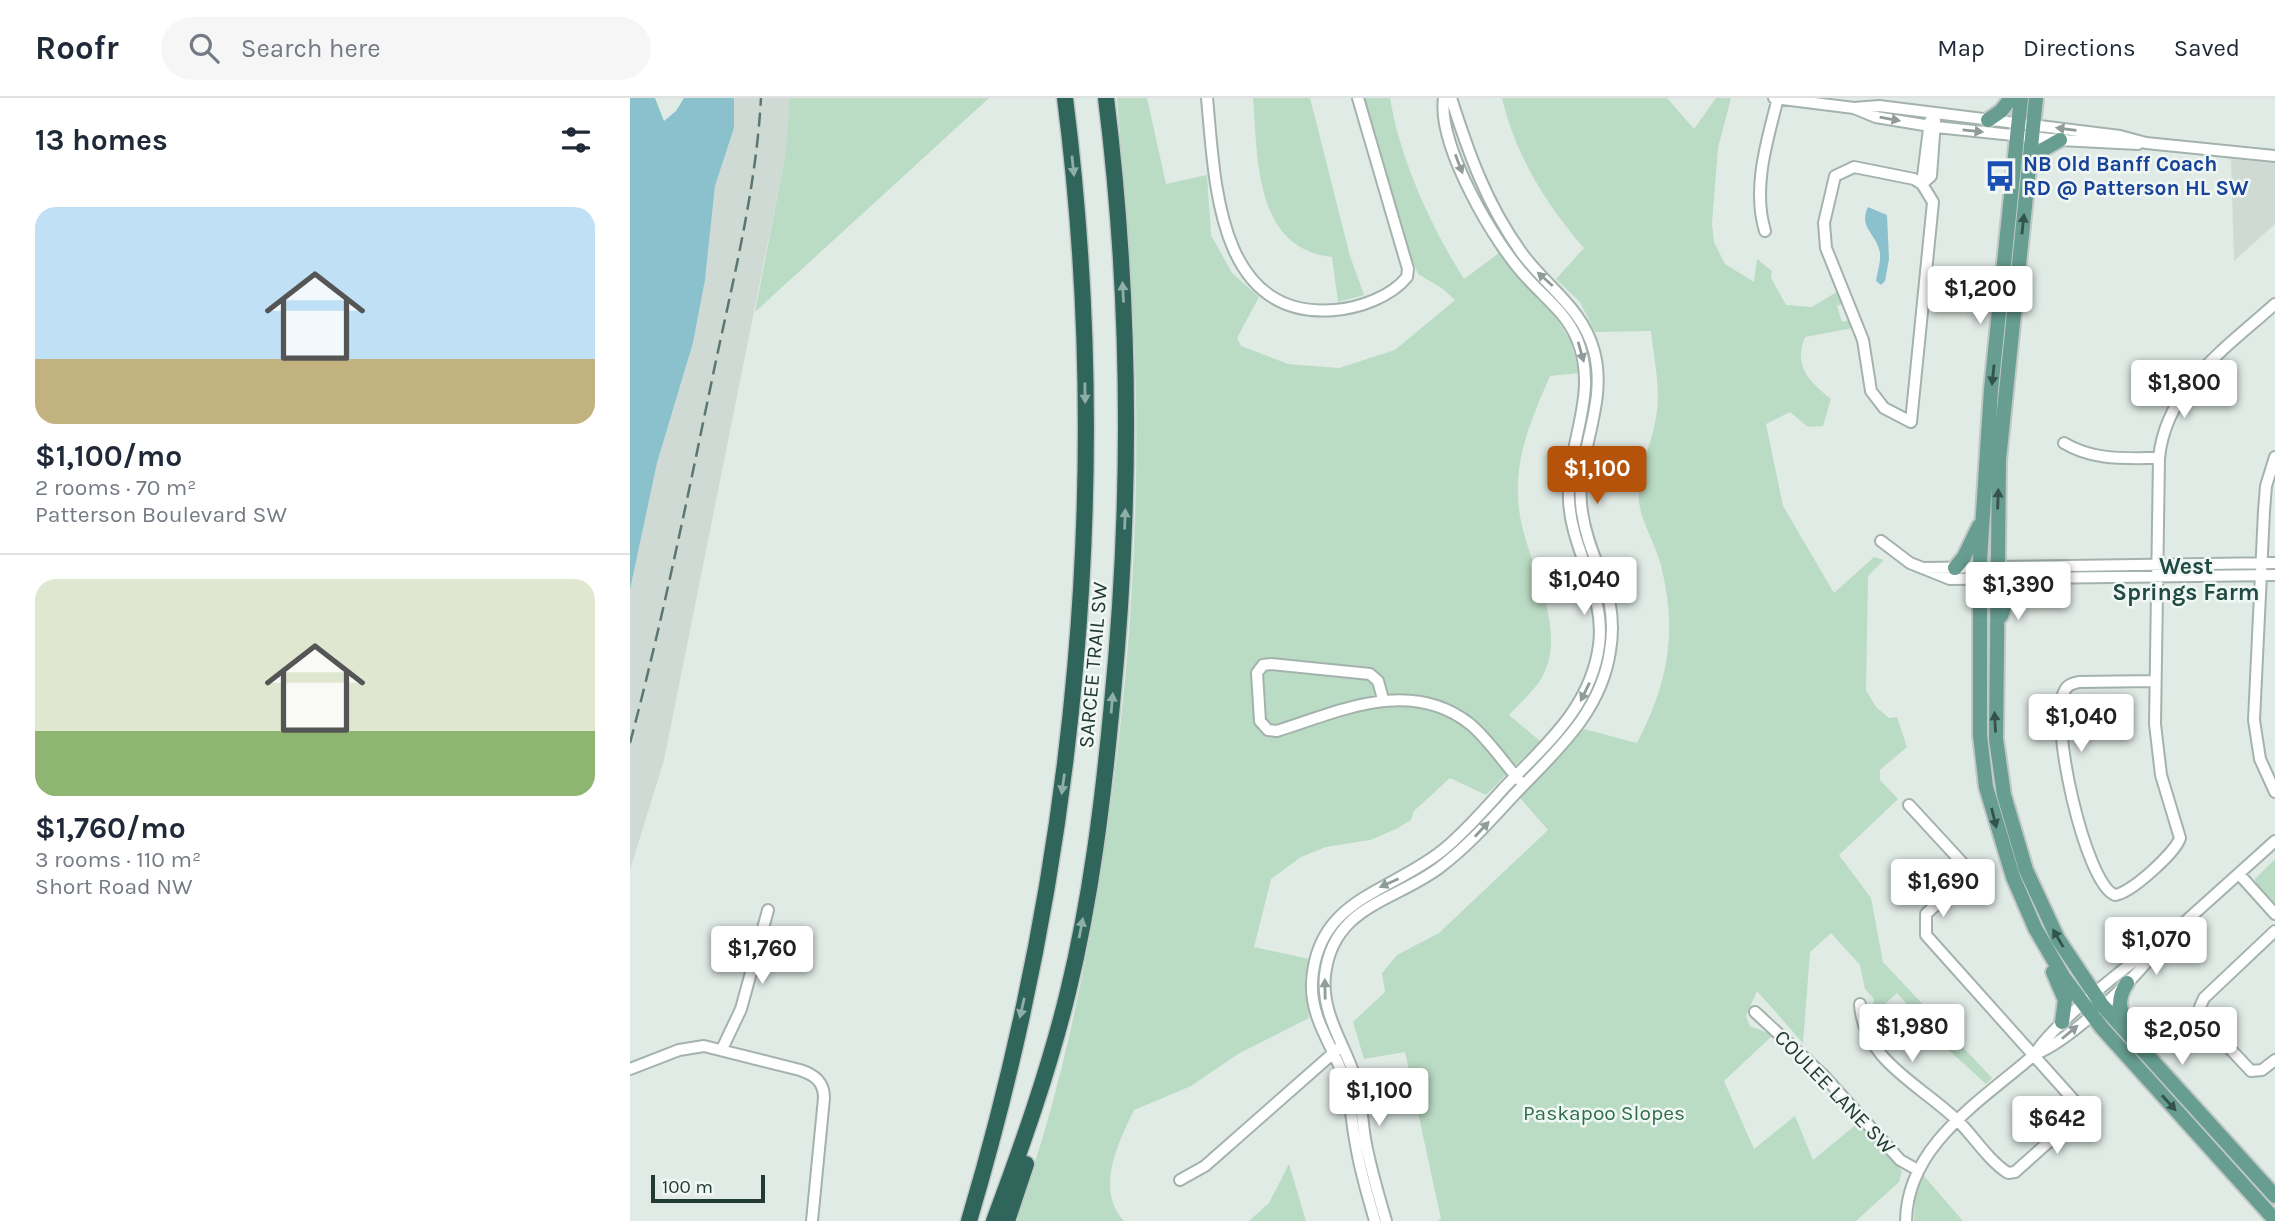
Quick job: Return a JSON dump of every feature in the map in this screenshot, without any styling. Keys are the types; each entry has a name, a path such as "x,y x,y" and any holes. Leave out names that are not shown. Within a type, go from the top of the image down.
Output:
{"highway":[{"name":"SARCEE TRAIL SW","path":"969,1221 983,1174 1027,986 1045,896 1066,761 1077,644 1086,474 1084,346 1076,198 1065,98"},
{"name":"SARCEE TRAIL SW","path":"994,1221 1035,1107 1068,995 1104,782 1116,660 1124,532 1124,317 1105,98"},
{"path":"1007,1221 1050,1082 1068,995"},
{"path":"961,1221 983,1174"}],"main road":[{"path":"1988,120 2001,111 2011,98"},
{"path":"2021,98 2029,170 1999,460 1995,652 1996,740 2013,829 2048,921 2093,1005 2152,1060 2275,1196"},
{"path":"2036,98 2025,130 1991,390 1980,574 1980,735 1985,779 2003,849 2063,996 2066,1009 2062,1022"},
{"path":"2029,170 2044,149 2060,140"},
{"path":"1955,568 1965,556 1983,519"},
{"path":"1995,652 2005,597 2014,584 2023,579"},
{"path":"2035,928 2093,1005 2275,1220"},
{"path":"2127,983 2119,998 2121,1011 2152,1060"}],"street":[{"path":"1207,98 1222,215 1236,257 1261,287 1286,302 1331,310 1359,306 1384,294 1402,284 1408,269 1358,98"},
{"path":"1428,869 1574,712 1591,679 1600,629 1598,601 1571,522 1569,476 1586,391 1582,354 1567,320 1522,272 1478,205 1450,138 1443,107 1444,98"},
{"path":"1386,1221 1366,1143 1357,1085 1338,1049 1320,1026 1312,988 1317,956 1336,929 1467,844 1581,723 1597,696 1608,664 1612,635 1610,601 1583,519 1581,475 1599,387 1591,340 1571,305 1527,260 1489,202 1466,149 1451,98"},
{"path":"1765,231 1759,199 1776,98 1854,108 1879,106 1988,120 2060,140 2121,145 2146,143"},
{"path":"1854,108 1877,117 1932,127 2120,136 2146,143 2275,156"},
{"path":"1922,184 1890,172 1854,167 1844,169 1835,176 1827,203 1824,236 1826,248 1863,340 1871,391 1884,408 1911,422 1933,202 1922,184 1933,113"},
{"path":"2155,681 2076,683 2065,689 2063,698 2064,751 2077,817 2104,887 2115,895 2133,887 2180,842 2159,762 2155,681 2159,458 2164,428 2179,397 2199,373 2275,304"},
{"path":"2064,443 2084,454 2098,457 2159,458"},
{"path":"2275,457 2266,486 2255,737 2262,764 2275,793"},
{"path":"1571,522 1583,519"},
{"path":"1881,541 1896,555 1950,579 1997,573 2157,571 2275,575"},
{"path":"1997,573 2023,579 2275,563"},
{"path":"1922,568 1955,568 1980,574"},
{"path":"1596,662 1608,664"},
{"path":"1382,699 1378,681 1370,674 1271,664 1263,665 1256,673 1260,721 1268,730 1277,731 1382,699 1427,703 1458,716 1478,732 1523,785"},
{"path":"1860,1004 1861,1023 1870,1040 1911,1085 1959,1121 2008,1173 2015,1172 2081,1113 2079,1106 2035,1054 1926,935 1926,914 1968,875 1968,869 1909,805"},
{"path":"2035,1054 2053,1046 2140,956 2156,948 2275,841"},
{"path":"2239,874 2275,914"},
{"path":"722,1049 741,1009 768,910"},
{"path":"2275,932 2204,998 2200,1013 2251,1071 2262,1070 2275,1060"},
{"path":"1906,1221 1909,1188 1916,1169 1934,1144 2035,1054 2045,1038 2062,1022 2127,983 2148,964 2156,948"},
{"name":"COULEE LANE SW","path":"1755,1012 1824,1076 1899,1160 1916,1169"},
{"path":"630,1069 691,1047 722,1049 800,1070 815,1077 822,1085 824,1102 812,1221"},
{"path":"1180,1180 1205,1166 1338,1049"},
{"path":"1338,1049 1356,1149 1375,1221"}],"shaded area":[{"path":"734,98 790,98 785,157 664,760 630,870 630,590 657,463 693,344 705,280 715,186 734,128"},
{"path":"2231,159 2275,163 2275,224 2234,261"}],"green space":[{"path":"790,98 989,98 755,312 785,157"},
{"path":"1117,98 1147,98 1166,184 1207,175 1211,235 1232,273 1259,297 1237,338 1241,346 1288,364 1339,368 1395,350 1455,300 1443,289 1418,274 1410,255 1363,98 1390,98 1401,145 1418,192 1464,279 1499,253 1524,284 1549,307 1570,340 1579,373 1550,376 1530,424 1519,474 1519,509 1544,595 1551,638 1549,659 1541,679 1509,715 1540,741 1486,795 1450,778 1414,811 1411,820 1396,829 1370,840 1326,847 1301,857 1271,879 1254,947 1309,959 1305,979 1309,1018 1238,1054 1191,1086 1134,1110 1116,1151 1110,1181 1115,1209 1124,1221 1015,1221 1054,1097 1083,969 1099,884 1123,701 1135,517 1136,394 1131,283"},
{"path":"1253,98 1310,98 1350,256 1364,295 1338,302 1332,257 1306,250 1287,237 1274,219 1265,197 1260,173"},
{"name":"Paskapoo Slopes","path":"1502,98 1667,98 1694,129 1716,98 1731,98 1718,148 1712,223 1714,242 1725,264 1754,282 1757,259 1772,271 1771,278 1786,305 1812,307 1840,290 1844,303 1837,306 1842,322 1850,320 1853,328 1805,337 1802,365 1810,380 1831,399 1823,426 1808,427 1790,412 1766,424 1783,506 1834,593 1874,557 1884,560 1868,576 1866,690 1876,707 1889,718 1897,717 1907,747 1880,770 1880,780 1898,799 1839,855 1871,898 1883,962 1992,1078 1986,1084 1943,1045 1897,993 1872,1016 1874,999 1865,989 1860,965 1831,933 1810,952 1803,1043 1757,991 1746,1016 1750,1026 1773,1035 1724,1081 1754,1149 1795,1116 1813,1160 1858,1123 1902,1171 1899,1182 1856,1221 1437,1221 1441,1219 1405,1052 1364,1059 1353,1022 1385,992 1382,973 1397,955 1439,933 1548,830 1520,798 1584,729 1637,743 1657,698 1667,655 1669,633 1665,587 1660,562 1639,501 1640,480 1654,427 1658,396 1651,331 1595,332 1580,302 1556,279 1584,248 1557,214 1534,178 1515,140"},
{"path":"2275,859 2275,906 2256,885 2255,879"},
{"path":"1289,1164 1306,1221 1249,1221 1269,1203"},
{"path":"1923,1175 1963,1221 1914,1221 1915,1199"}],"water":[{"path":"630,98 655,98 664,121 676,111 684,98 734,98 734,128 715,186 705,280 693,343 657,463 630,590"},
{"path":"1868,207 1887,215 1889,259 1885,281 1881,285 1876,281 1880,253 1865,220"}],"railway":[{"path":"630,743 675,557 736,269 754,167 761,98"}],"place":[{"name":"NB Old Banff Coach RD @ Patterson HL SW","path":"2000,176"}],"district":[{"name":"West Springs Farm","path":"2186,579"}]}
